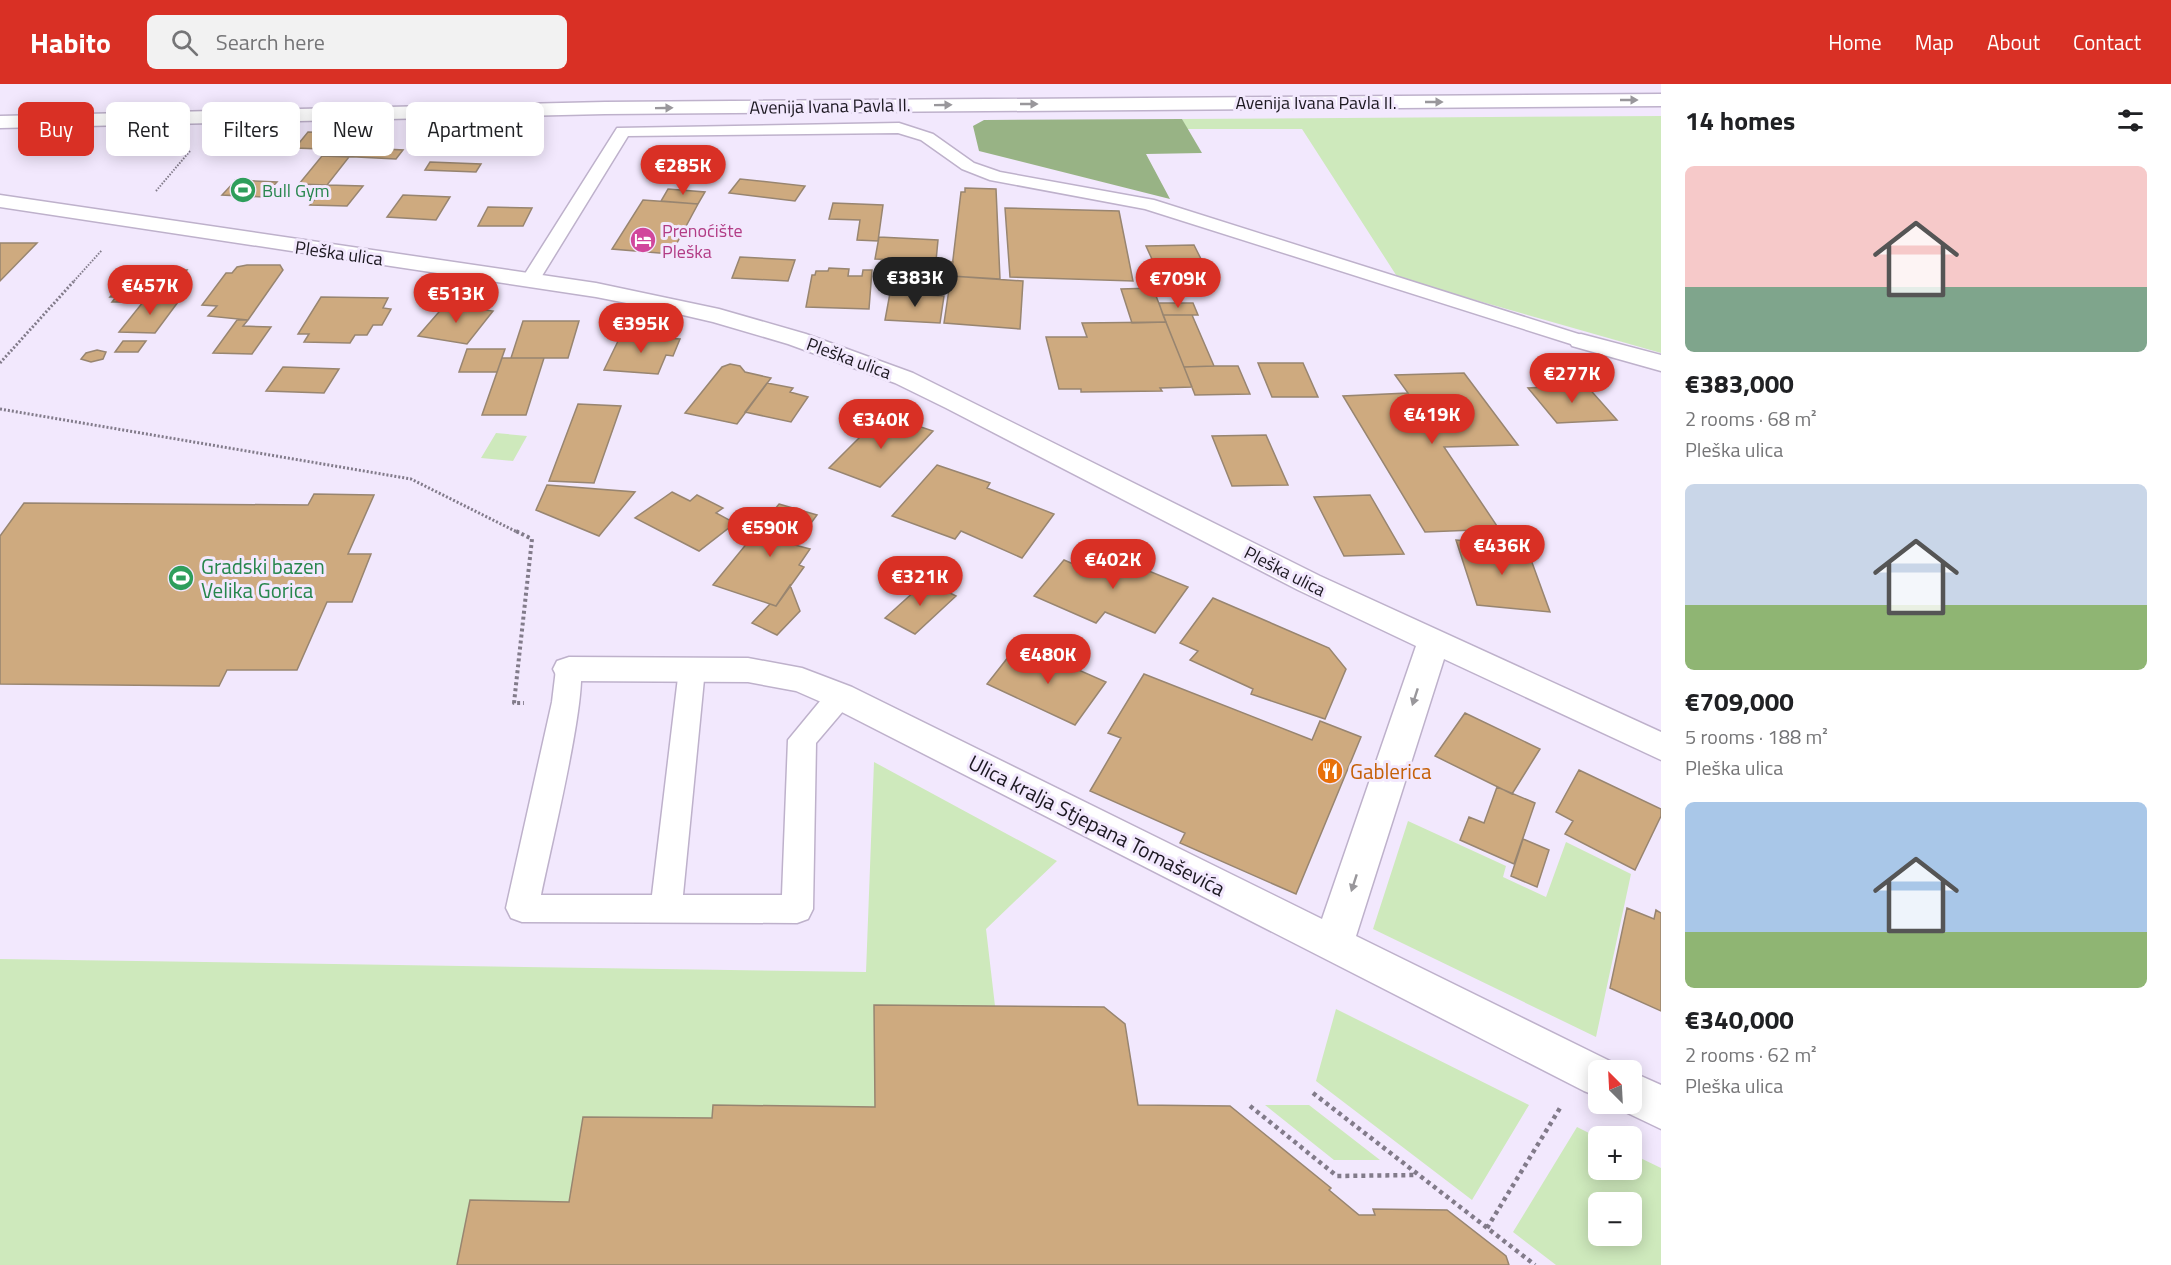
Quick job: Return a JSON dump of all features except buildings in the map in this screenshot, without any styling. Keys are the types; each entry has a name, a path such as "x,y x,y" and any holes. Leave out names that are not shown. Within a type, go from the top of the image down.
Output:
{"street":[{"name":"Avenija Ivana Pavla II.","path":"0,122 605,108 1661,100"},
{"name":"Pleška ulica","path":"0,201 121,230 596,290 719,316 797,339 904,378 1013,430 1299,578 1661,747"},
{"path":"1581,341 1661,363"},
{"path":"1334,943 1433,642"},
{"name":"Ulica kralja Stjepana Tomaševića","path":"569,669 748,669 802,680 840,696 1588,1071"},
{"path":"1642,1099 1661,1108"}],"lane":[{"path":"530,280 623,131 899,128 927,137 968,165 996,176 1148,204 1581,341"},
{"path":"569,669 566,702 522,908 797,909 802,740 840,696"},
{"path":"666,908 692,669"}],"path":[{"path":"0,363 196,144"},
{"path":"0,409 411,479 532,539 514,704"},
{"path":"1313,1093 1535,1265"},
{"path":"1487,1228 1562,1105"},
{"path":"1250,1106 1337,1176 1418,1175"}],"green space":[{"path":"1661,116 1661,353 1398,278 1302,129 1187,129 1182,119"},
{"path":"1182,119 1202,153 1146,154 1170,199 979,151 973,126 984,120"},
{"path":"496,433 527,436 513,461 481,458"},
{"path":"874,762 1057,861 986,929 995,1006 875,1107 712,1118 583,1117 569,1202 471,1200 457,1265 0,1265 0,959 866,972"},
{"path":"1408,821 1506,866 1503,877 1546,897 1566,842 1631,874 1596,1037 1373,929"},
{"path":"1336,1009 1529,1105 1472,1200 1316,1081"},
{"path":"1265,1105 1309,1105 1380,1160 1334,1160"},
{"path":"1577,1127 1588,1132 1588,1180 1642,1180 1642,1159 1661,1168 1661,1265 1556,1265 1513,1232"}],"place":[{"name":"Bull Gym","path":"243,190"},
{"name":"Prenoćište Pleška","path":"643,240"},
{"name":"Gradski bazen Velika Gorica","path":"181,578"},
{"name":"Gablerica","path":"1330,771"}]}
